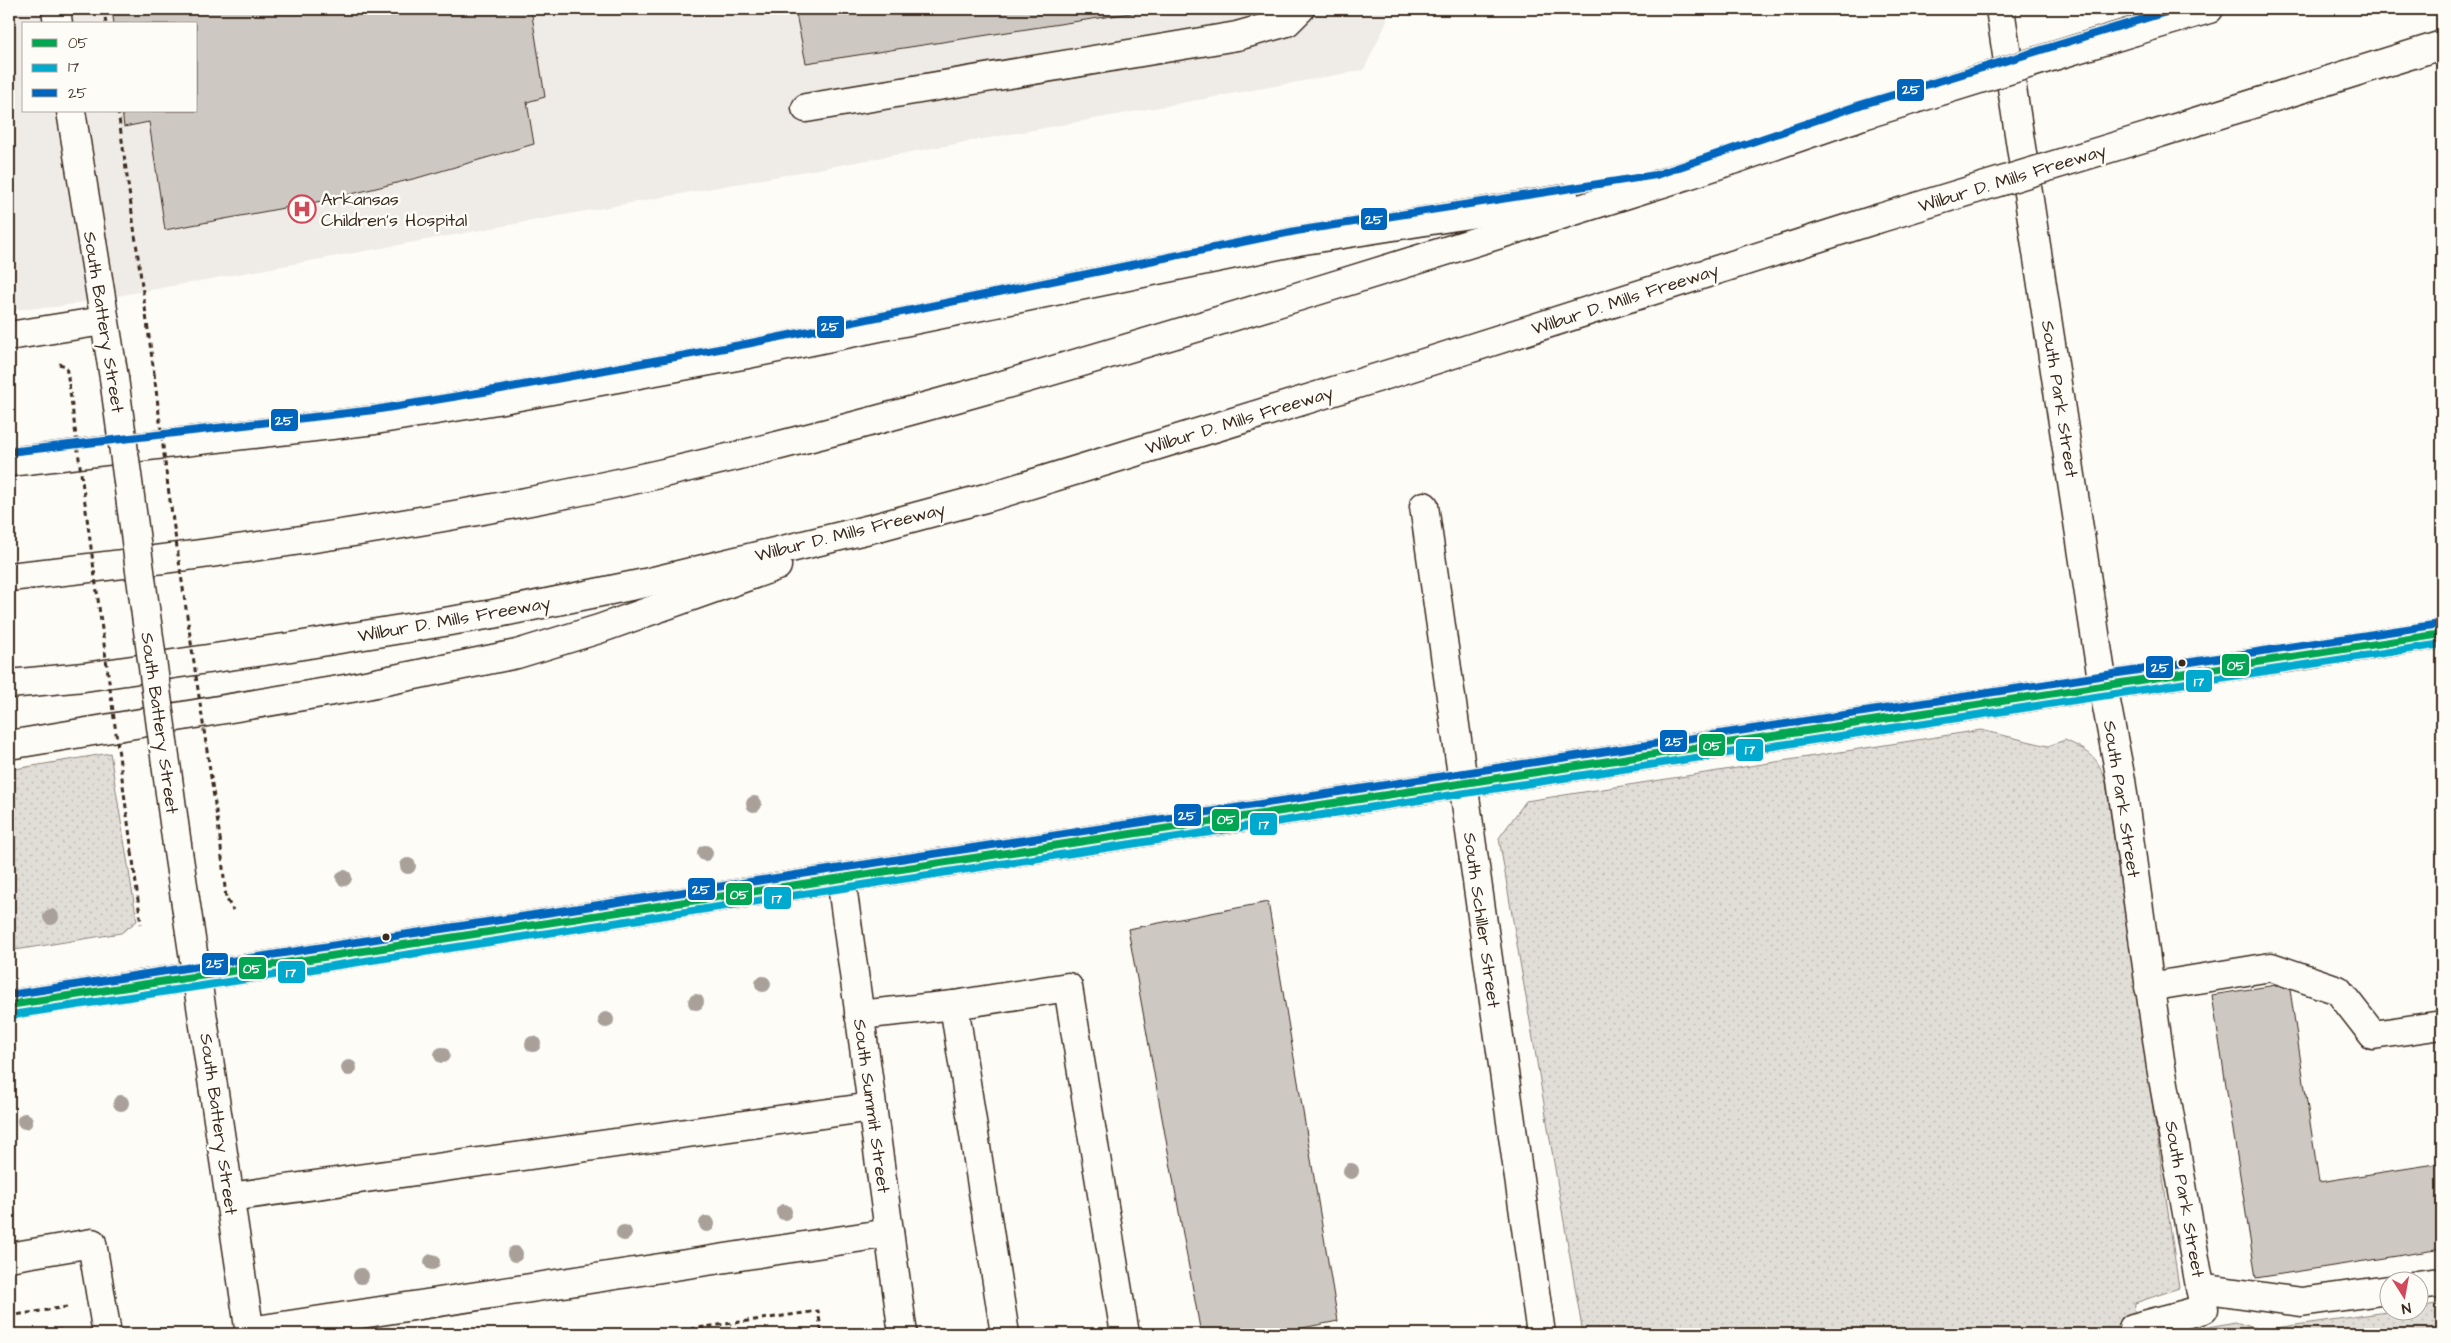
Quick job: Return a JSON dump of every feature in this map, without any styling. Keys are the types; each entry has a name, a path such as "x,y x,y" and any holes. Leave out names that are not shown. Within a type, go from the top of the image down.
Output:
{"main road":[{"path":"56,9 58,22"},
{"path":"806,108 1237,36 1287,22 1300,9"},
{"name":"South Park Street","path":"2000,9 2103,686 2122,780 2148,987 2204,1309 2133,1328"},
{"path":"9,577 257,547 469,511 649,476 791,444 918,410 1198,328 1658,185 1863,115 2209,9"},
{"name":"Wilbur D. Mills Freeway","path":"9,684 84,677 292,647 493,614 645,583 874,528 1017,488 1877,219 2442,45"},
{"name":"South Battery Street","path":"72,112 114,378 177,845 250,1332"},
{"path":"9,462 365,421 503,399 748,354 1298,241 1658,185"},
{"path":"9,336 104,321"},
{"name":"South Schiller Street","path":"1424,506 1541,1334"},
{"path":"9,745 351,688 517,654 600,629 720,588 874,528"},
{"path":"9,1004 2442,634"},
{"name":"South Summit Street","path":"841,878 903,1334"},
{"path":"2148,987 2272,967 2338,990 2373,1035 2442,1025"},
{"path":"859,1014 954,1005 1068,987 1125,1334"},
{"path":"954,1005 1005,1334"},
{"path":"230,1197 872,1107"},
{"path":"250,1332 889,1233"},
{"path":"9,1257 92,1243 107,1334"},
{"path":"2428,1284 2442,1282"},
{"path":"2200,1288 2301,1302 2378,1291"}],"path":[{"path":"104,9 106,22"},
{"path":"118,112 170,497 220,838 226,898 233,910"},
{"path":"56,363 66,366 70,384 141,924"},
{"path":"9,1316 74,1306"},
{"path":"655,1334 818,1311 822,1334"}],"shaded area":[{"name":"Arkansas Children's Hospital","path":"9,9 1386,9 1387,21 1364,70 56,307 9,310"},
{"path":"1981,730 2048,746 2065,740 2092,756 2103,774 2106,783 2179,1288 2135,1303 2132,1334 1583,1334 1499,838 1526,801"},
{"path":"110,753 137,921 121,933 9,951 9,770"},
{"path":"2442,1303 2442,1334 2173,1334 2235,1322 2261,1330 2378,1313 2378,1320 2428,1320 2428,1305"}],"building":[{"path":"112,9 531,9 545,97 527,102 534,144 417,178 327,200 165,230 149,122 124,127 122,112 198,112 198,22 114,22"},
{"path":"795,9 1157,9 806,63"},
{"path":"1268,902 1338,1321 1272,1334 1201,1334 1128,929"},
{"path":"2289,983 2319,1182 2442,1163 2442,1249 2256,1278 2212,995"},
{"path":"61,1329 61,1334 24,1334"}],"transit line":[{"name":"25","path":"9,452 374,410 501,389 746,344 1296,231 1656,175 1860,105 2176,9"},
{"name":"25","path":"9,995 2440,624"},
{"name":"05","path":"9,1005 2442,634"},
{"name":"17","path":"11,1015 2442,644"}],"place":[{"name":"Arkansas Children's Hospital","path":"302,209"}]}
